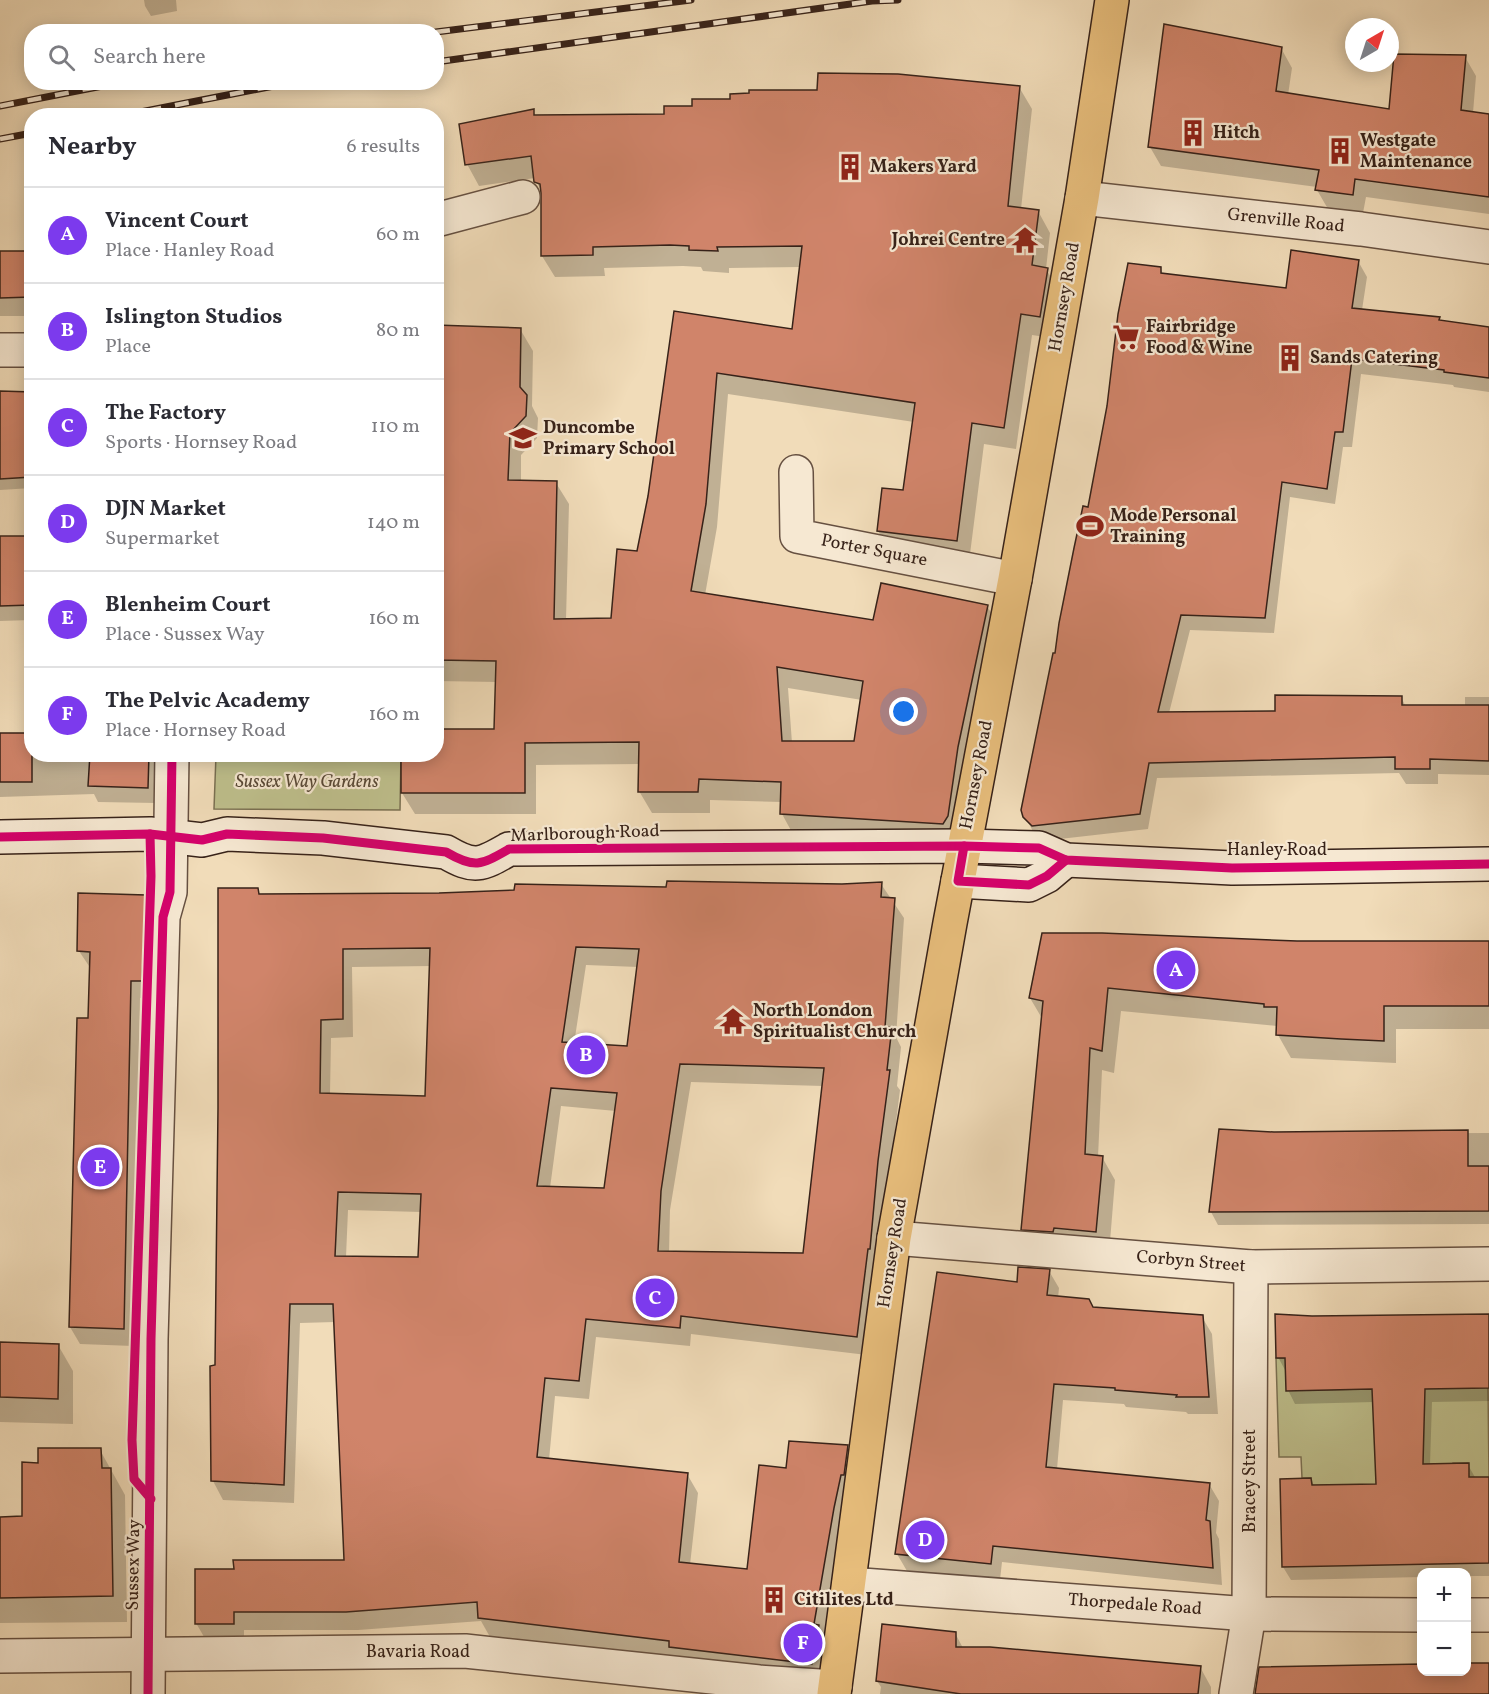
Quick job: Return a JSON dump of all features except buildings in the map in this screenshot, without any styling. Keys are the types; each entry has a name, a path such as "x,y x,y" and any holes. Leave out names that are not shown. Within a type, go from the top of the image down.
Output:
{"main road":[{"name":"Hornsey Road","path":"834,1690 894,1238 957,881 1015,579 1082,198 1112,0"}],"street":[{"path":"444,218 523,197"},
{"name":"Grenville Road","path":"1082,198 1361,229 1489,247"},
{"path":"0,350 24,350"},
{"name":"Porter Square","path":"796,472 797,536 1015,579"},
{"name":"Sussex Way","path":"148,1694 151,1339 164,917 170,892 172,762"},
{"name":"Marlborough Road","path":"0,837 170,835 201,840 227,834 322,838 446,852 462,862 483,863 509,849 964,846"},
{"name":"Hanley Road","path":"964,846 1039,848 1066,860 1232,868 1489,864"},
{"path":"957,881 1029,885 1047,876 1066,860"},
{"name":"Corbyn Street","path":"894,1238 1251,1267 1489,1264"},
{"name":"Bracey Street","path":"1236,1694 1249,1614 1251,1267"},
{"name":"Thorpedale Road","path":"849,1584 1249,1614 1417,1615"},
{"path":"1471,1615 1489,1615"},
{"name":"Bavaria Road","path":"0,1656 465,1651 834,1690"}],"green space":[{"name":"Sussex Way Gardens","path":"216,762 401,762 400,810 214,809"},
{"path":"1276,1358 1285,1358 1309,1390 1488,1387 1489,1477 1470,1520 1468,1463 1453,1463 1452,1475 1437,1519 1312,1485 1311,1478 1302,1478 1301,1457 1279,1457"}],"railway":[{"path":"444,31 691,0"},
{"path":"444,61 872,1 898,0"},
{"path":"0,106 82,90"},
{"path":"161,108 253,90"},
{"path":"0,139 24,134"}],"cycle path":[{"path":"148,1694 151,1339 163,917 170,892 172,762"},
{"path":"150,834 151,876 132,1440 134,1479 151,1499"},
{"path":"0,837 150,834 202,840 227,834 323,838 446,852 471,863 491,859 509,849 964,846 1039,848 1066,860 1232,868 1489,864"},
{"path":"964,846 958,881 1029,885 1047,876 1066,860"}],"place":[{"name":"Hitch","path":"1193,133"},
{"name":"Westgate Maintenance","path":"1340,151"},
{"name":"Makers Yard","path":"850,167"},
{"name":"Johrei Centre","path":"1025,240"},
{"name":"Fairbridge Food & Wine","path":"1126,337"},
{"name":"Sands Catering","path":"1290,358"},
{"name":"Duncombe Primary School","path":"523,438"},
{"name":"Mode Personal Training","path":"1090,526"},
{"name":"Vincent Court","path":"1176,970"},
{"name":"North London Spiritualist Church","path":"733,1021"},
{"name":"Islington Studios","path":"586,1055"},
{"name":"Blenheim Court","path":"100,1167"},
{"name":"The Factory","path":"655,1298"},
{"name":"DJN Market","path":"925,1540"},
{"name":"Citilites Ltd","path":"774,1600"},
{"name":"The Pelvic Academy","path":"803,1643"}]}
